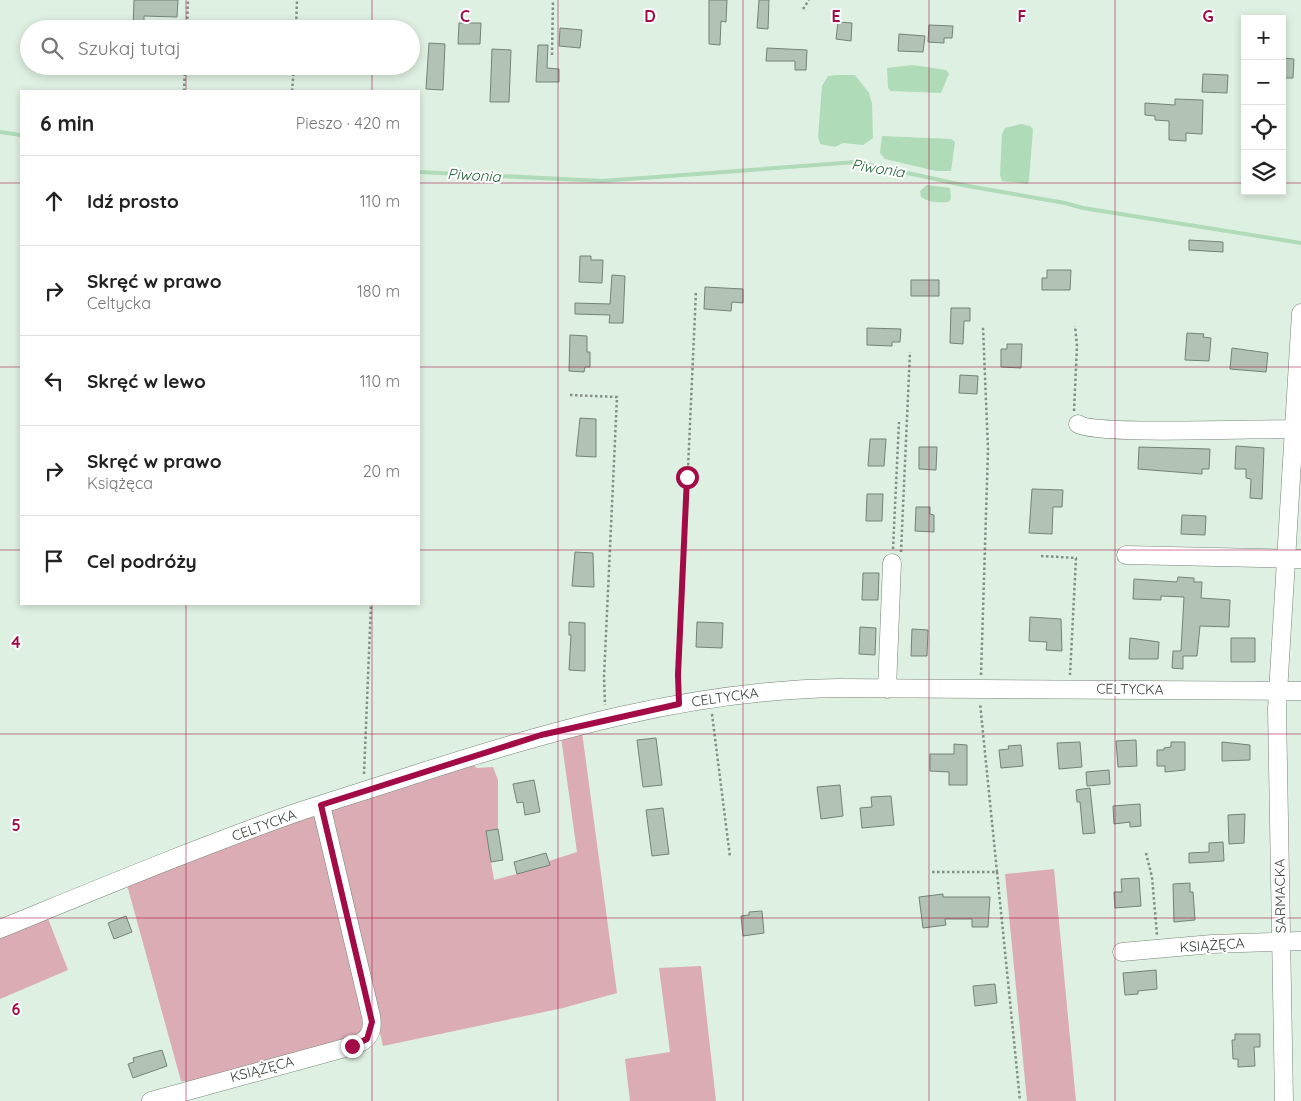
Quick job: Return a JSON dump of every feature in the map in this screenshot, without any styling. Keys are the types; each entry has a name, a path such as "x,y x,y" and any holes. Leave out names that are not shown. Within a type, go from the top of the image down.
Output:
{"street":[{"path":"1278,691 1294,559 1301,313"},
{"path":"1078,424 1089,429 1298,428"},
{"path":"1126,555 1294,559"},
{"path":"887,689 897,559"},
{"name":"CELTYCKA","path":"0,929 165,862 321,805 524,740 607,718 710,698 802,688 1301,691"},
{"name":"SARMACKA","path":"1278,691 1276,732 1284,1101"},
{"name":"KSIĄŻĘCA","path":"151,1101 352,1046 367,1039 370,1034 372,1016 321,805"},
{"name":"KSIĄŻĘCA","path":"1122,952 1158,948 1301,941"}],"path":[{"path":"187,20 188,0"},
{"path":"296,20 297,0"},
{"path":"552,55 553,0"},
{"path":"803,10 809,0"},
{"path":"184,90 185,75"},
{"path":"292,90 293,75"},
{"path":"679,704 678,666 696,291"},
{"path":"1075,326 1077,346 1074,414 1078,424"},
{"path":"983,327 988,450 980,690 1020,1101"},
{"path":"897,559 910,352"},
{"path":"570,395 618,397 604,677 607,718"},
{"path":"897,559 898,422"},
{"path":"1041,556 1076,558 1070,689"},
{"path":"366,791 364,755 371,605"},
{"path":"710,698 730,857"},
{"path":"1146,854 1152,877 1158,948"},
{"path":"932,872 997,872"}],"shaded area":[{"path":"913,65 946,70 949,74 941,93 891,91 888,88 887,68"},
{"path":"855,75 869,93 872,104 873,138 863,145 843,143 835,147 820,144 818,137 822,86 828,76"},
{"path":"1021,124 1030,126 1033,129 1028,184 1002,181 1000,175 1002,134 1005,128"},
{"path":"882,136 951,139 955,142 951,171 936,171 885,159 880,153"},
{"path":"927,185 950,188 951,199 948,202 941,202 924,199 921,197 920,191"},
{"path":"582,732 617,993 563,1008 383,1046 329,815 333,808 470,763 477,768 493,767 498,780 498,829 486,832 494,880 549,865 549,861 577,852 561,737"},
{"path":"312,815 318,819 368,1022 362,1037 196,1082 181,1081 127,885"},
{"path":"1054,869 1076,1101 1027,1101 1005,874"},
{"path":"47,916 68,970 0,999 0,937"},
{"path":"701,966 716,1101 630,1101 625,1059 670,1052 659,968"}],"building":[{"path":"134,0 178,0 177,17 144,16 144,20 133,20"},
{"path":"709,0 727,0 726,22 721,21 720,45 709,44"},
{"path":"759,0 769,0 768,29 757,28"},
{"path":"838,22 852,23 851,41 836,39"},
{"path":"459,23 481,23 480,44 458,44"},
{"path":"929,25 953,26 952,38 944,38 944,43 928,42"},
{"path":"560,28 582,30 580,48 559,46"},
{"path":"899,34 925,36 923,52 898,51"},
{"path":"429,43 445,44 443,90 426,89"},
{"path":"538,45 548,45 547,68 559,69 559,82 536,82"},
{"path":"767,48 807,50 806,70 795,70 795,61 766,61"},
{"path":"492,49 511,50 509,102 490,102"},
{"path":"1286,58 1294,59 1293,78 1286,78"},
{"path":"1203,74 1228,75 1227,93 1202,92"},
{"path":"1175,99 1203,100 1202,134 1186,133 1186,141 1169,140 1169,121 1155,120 1155,116 1145,115 1145,103 1175,105"},
{"path":"1189,240 1223,242 1223,252 1189,250"},
{"path":"580,256 591,256 591,260 603,260 602,283 579,282"},
{"path":"1047,270 1071,270 1070,290 1042,290 1042,278 1047,278"},
{"path":"612,275 625,276 623,323 609,323 610,315 575,314 575,303 610,304"},
{"path":"911,280 939,280 939,296 911,296"},
{"path":"705,287 743,289 743,303 732,302 731,311 704,309"},
{"path":"951,308 970,308 970,321 964,321 963,344 950,343"},
{"path":"867,328 901,329 900,342 892,342 892,346 867,345"},
{"path":"1187,333 1204,334 1203,337 1211,338 1209,361 1185,360"},
{"path":"570,335 587,336 587,352 590,352 590,367 585,367 584,372 569,371"},
{"path":"1007,344 1022,344 1021,368 1001,367 1001,349 1007,349"},
{"path":"1232,348 1268,353 1266,372 1230,369"},
{"path":"960,375 978,376 977,394 959,393"},
{"path":"580,418 596,419 596,457 576,456"},
{"path":"870,439 886,439 884,466 868,466"},
{"path":"1236,446 1264,448 1262,499 1250,498 1251,479 1246,478 1246,469 1235,469"},
{"path":"919,447 937,447 936,470 919,469"},
{"path":"1139,447 1210,449 1209,469 1202,469 1202,474 1138,469"},
{"path":"1032,489 1063,490 1062,507 1053,507 1052,534 1029,533"},
{"path":"867,494 883,494 882,521 866,521"},
{"path":"916,507 930,507 930,514 934,515 934,532 915,531"},
{"path":"1182,515 1206,516 1205,535 1181,534"},
{"path":"575,552 593,553 594,587 572,586"},
{"path":"863,573 879,573 878,600 862,600"},
{"path":"1178,577 1194,578 1194,582 1202,582 1201,598 1230,600 1229,627 1200,626 1197,656 1183,656 1183,669 1172,668 1173,651 1181,651 1184,597 1161,596 1161,600 1133,599 1134,579 1177,582"},
{"path":"1030,617 1061,619 1062,651 1046,650 1047,642 1029,641"},
{"path":"569,622 585,623 585,671 569,670 571,635 569,635"},
{"path":"697,622 723,623 722,648 696,647"},
{"path":"860,627 876,628 875,655 859,654"},
{"path":"912,629 928,630 927,656 911,656"},
{"path":"1130,638 1159,642 1158,659 1129,659"},
{"path":"1231,638 1255,638 1255,662 1231,662"},
{"path":"656,738 662,785 643,787 637,740"},
{"path":"1136,740 1137,766 1118,767 1116,741"},
{"path":"1080,742 1082,767 1059,769 1057,743"},
{"path":"1171,742 1185,742 1185,770 1165,772 1165,766 1157,766 1157,750 1171,747"},
{"path":"1222,742 1250,745 1250,760 1222,761"},
{"path":"954,744 967,745 967,785 949,785 949,772 930,771 930,754 954,754"},
{"path":"1021,745 1023,766 1001,768 999,750 1009,749 1008,746"},
{"path":"1109,770 1110,784 1087,786 1086,772"},
{"path":"534,780 540,812 525,815 523,802 517,803 513,784"},
{"path":"840,785 843,816 821,819 817,787"},
{"path":"1090,788 1095,833 1083,834 1080,802 1077,802 1076,790"},
{"path":"891,796 894,825 862,828 860,808 872,807 871,797"},
{"path":"1140,804 1141,826 1130,827 1130,822 1114,824 1113,806"},
{"path":"663,808 669,854 652,856 646,810"},
{"path":"1245,814 1244,843 1229,844 1228,815"},
{"path":"498,829 503,860 491,862 486,831"},
{"path":"1223,842 1224,861 1189,863 1189,853 1209,852 1209,843"},
{"path":"546,853 550,865 517,874 514,862"},
{"path":"1139,878 1141,906 1115,908 1114,892 1122,892 1121,879"},
{"path":"1190,883 1190,892 1193,892 1195,920 1174,922 1173,884"},
{"path":"943,894 943,897 990,897 988,927 972,927 972,919 945,919 946,925 923,928 919,897"},
{"path":"762,911 764,933 743,936 741,916 749,915 749,912"},
{"path":"126,916 132,932 114,939 108,923"},
{"path":"1156,970 1157,989 1138,991 1138,994 1125,995 1123,973"},
{"path":"995,984 997,1003 975,1006 973,986"},
{"path":"1235,1034 1260,1034 1260,1047 1254,1047 1255,1066 1238,1067 1238,1059 1233,1059 1232,1040 1235,1040"},
{"path":"162,1050 167,1066 133,1078 128,1064 134,1062 133,1058"}],"waterway":[{"name":"Piwonia","path":"0,132 20,135"},
{"name":"Piwonia","path":"420,172 602,181 856,162 1083,208 1301,243"}],"route":[{"path":"352,1046 367,1039 372,1029 372,1016 321,805 565,728 679,704 678,675 687,477"}]}
